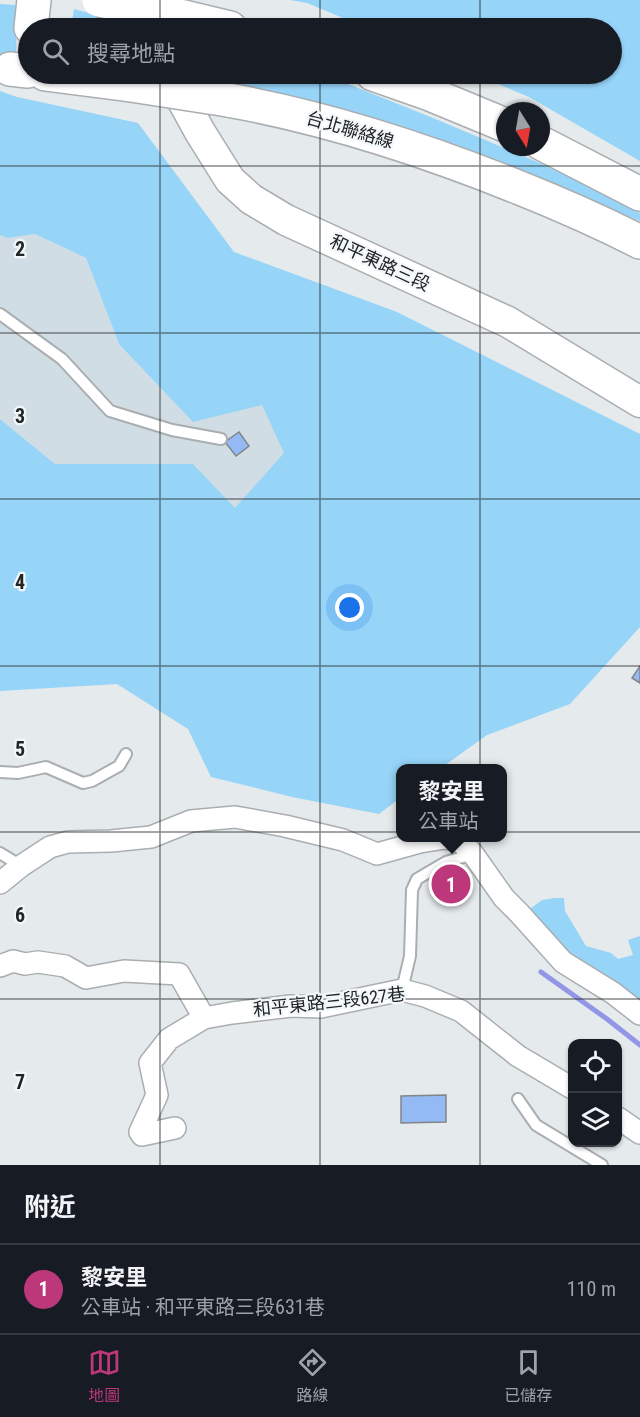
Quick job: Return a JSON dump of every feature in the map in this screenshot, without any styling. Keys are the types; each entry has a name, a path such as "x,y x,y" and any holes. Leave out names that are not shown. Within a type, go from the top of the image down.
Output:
{"highway":[{"path":"32,18 34,0"},
{"path":"99,0 188,18"},
{"name":"台北聯絡線","path":"120,84 252,105 331,124 408,147 484,173 561,204 640,242"},
{"path":"402,84 496,121"},
{"path":"550,148 640,194"}],"main road":[{"path":"128,0 138,18"},
{"name":"和平東路三段","path":"174,84 230,180 251,199 286,220 508,322 640,402"}],"street":[{"path":"0,883 50,847 68,842 151,837 190,821 235,817 342,840 377,854 420,842"},
{"path":"461,842 473,854 504,898 563,962 613,993 640,1014"},
{"path":"0,966 14,961 25,964 38,962 65,966 86,978 124,971 179,974 204,1018"},
{"name":"和平東路三段627巷","path":"175,1128 142,1135 140,1132 157,1095 150,1063 169,1039 204,1018 291,1006 321,1007 402,990 425,996 461,1011 518,1056 568,1085"},
{"path":"622,1121 640,1133"}],"lane":[{"path":"0,314 62,359 110,411 172,430 221,439"},
{"path":"0,772 18,773 45,766 83,783 92,781 119,766 126,754"},
{"path":"0,853 21,866"},
{"path":"402,990 410,956 412,890 417,879 446,862 473,854"},
{"path":"518,1099 536,1125 602,1165"}],"shaded area":[{"path":"290,0 640,0 640,161 550,109 550,102 538,102 498,84 622,84 622,18 343,18 307,3"},
{"path":"0,4 17,5 16,59 0,58"},
{"path":"74,9 106,18 73,18"},
{"path":"228,84 348,84 496,145 496,156 523,156 542,164 628,206 640,213 640,221 485,159 263,91"},
{"path":"0,91 17,97 138,123 234,252 397,312 640,434 640,627 570,704 487,735 447,764 396,764 396,801 379,814 292,797 211,777 188,729 117,684 0,691 0,419 55,464 193,464 235,508 284,453 262,405 193,422 119,344 86,258 35,234 7,238 0,235"},
{"path":"35,234 86,258 119,344 262,405 285,453 235,509 193,464 55,464 0,419 0,235 7,238"},
{"path":"564,898 565,911 586,946 611,953 618,959 633,955 628,940 640,936 640,1003 568,957 527,911 542,900"}],"building":[{"path":"239,432 249,446 236,456 225,442"},
{"path":"640,666 640,683 632,678"},
{"path":"446,1095 446,1122 401,1123 401,1096"}],"waterway":[{"path":"541,972 640,1045"}],"place":[{"name":"黎安里","path":"451,884"}]}
